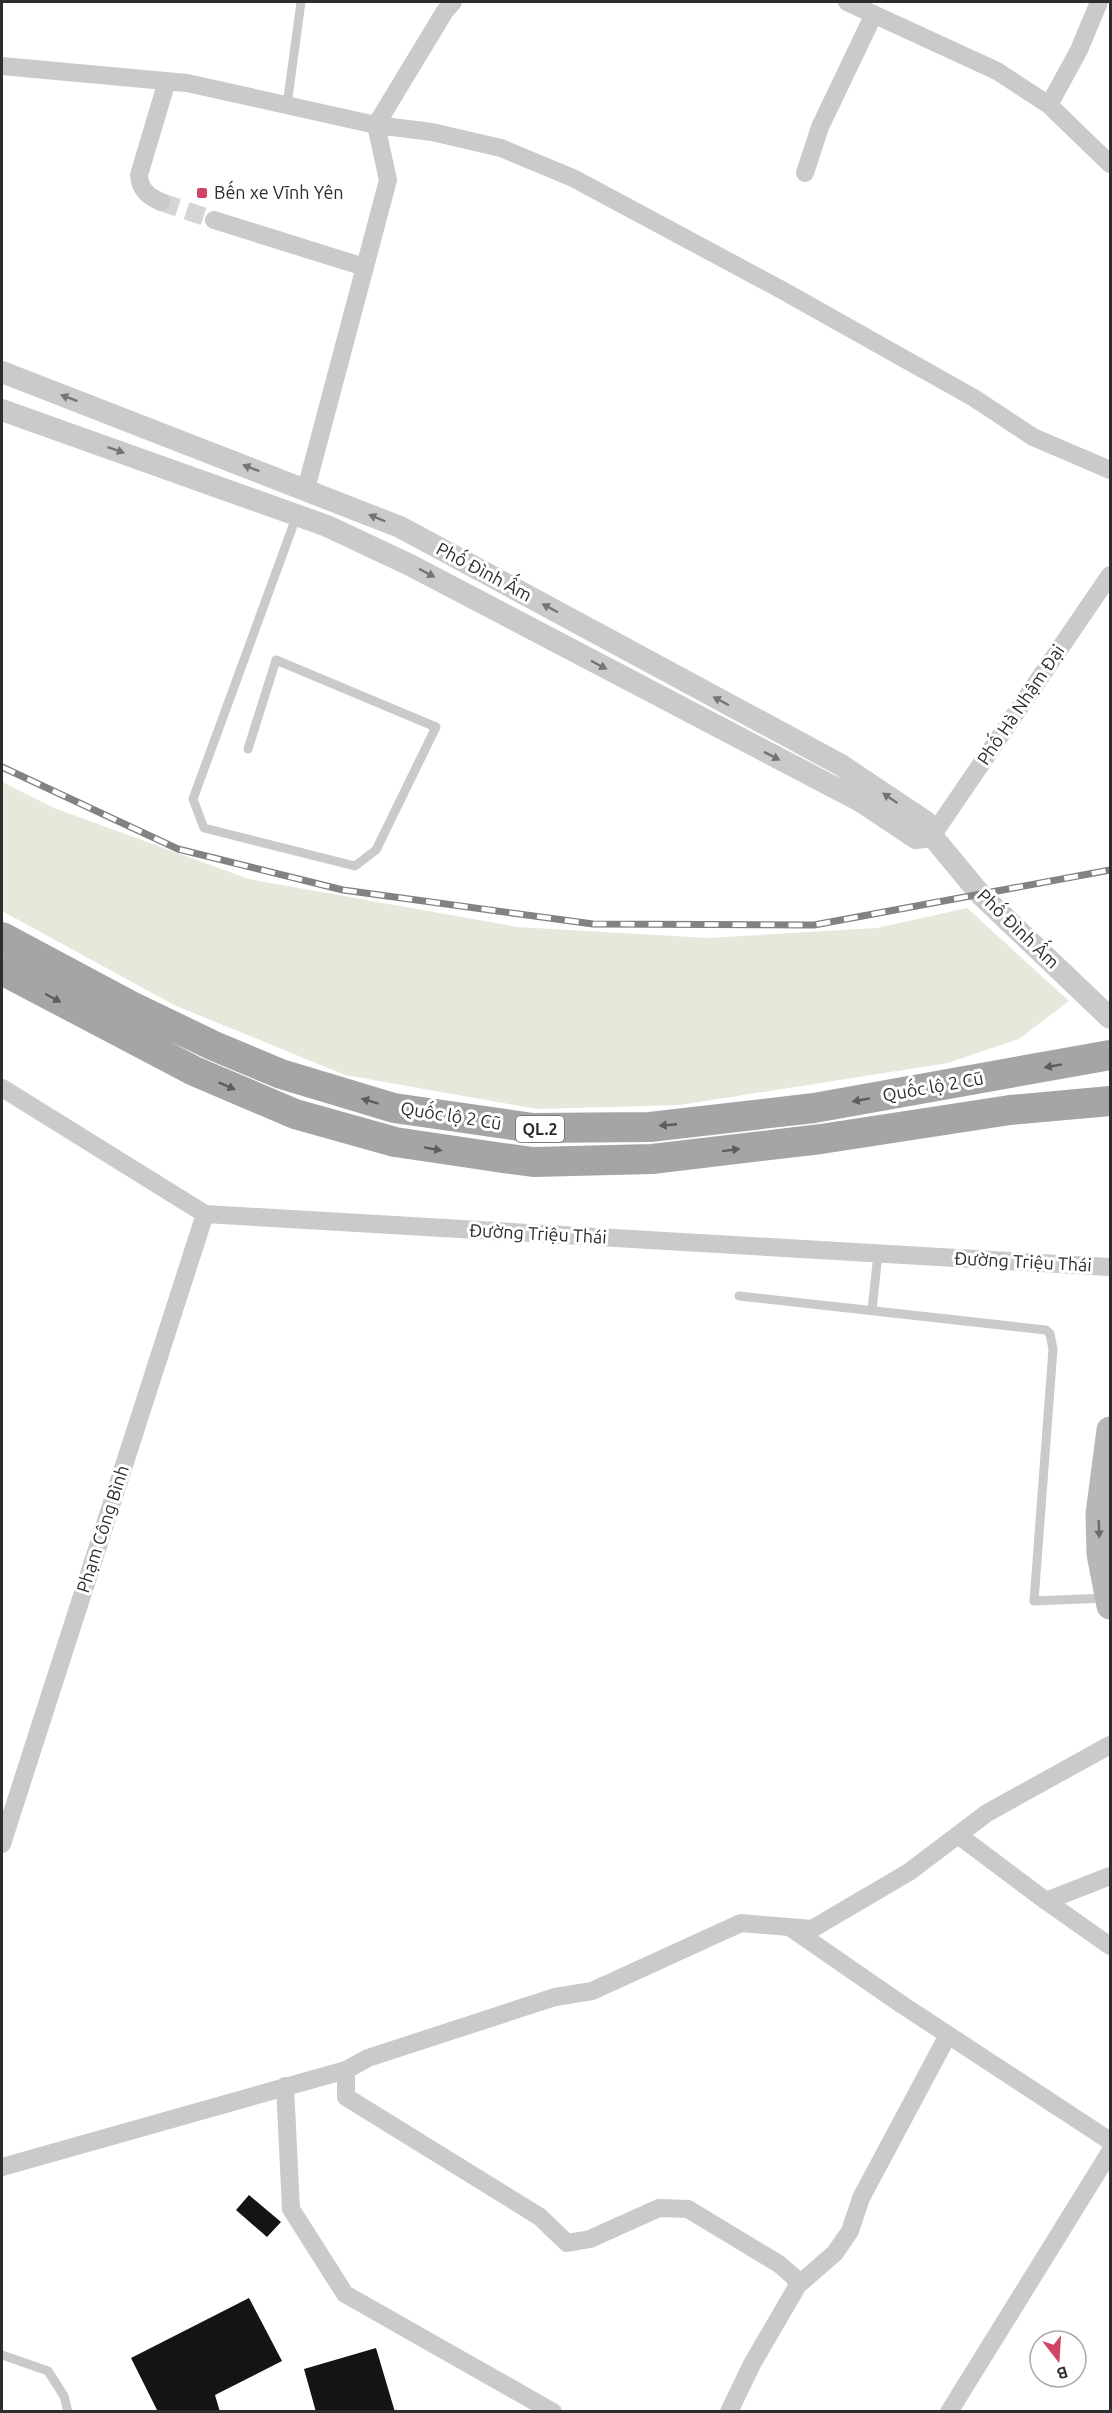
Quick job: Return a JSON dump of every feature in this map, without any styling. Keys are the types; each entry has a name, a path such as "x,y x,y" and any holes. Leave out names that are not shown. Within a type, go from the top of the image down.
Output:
{"main road":[{"name":"Quốc lộ 2 Cũ","path":"2,936 131,1006 214,1046 281,1074 394,1108 533,1128 650,1127 782,1112 1110,1055"},
{"name":"Quốc lộ 2 Cũ","path":"2,970 194,1071 295,1114 395,1142 503,1158 544,1162 652,1159 821,1139 1019,1109 1110,1101"},
{"path":"1109,1602 1100,1554 1099,1514 1110,1430"}],"street":[{"path":"297,515 306,489 388,180 376,125 453,2"},
{"path":"847,2 997,71 1049,105 1110,164"},
{"path":"1049,105 1079,50 1099,2"},
{"path":"805,173 820,127 874,14"},
{"path":"2,66 187,83 376,125 432,132 501,148 573,178 780,289 964,393 1033,437 1110,470"},
{"path":"161,202 144,190 140,182 140,175 167,81"},
{"path":"214,220 364,267"},
{"name":"Phố Đình Ấm","path":"2,372 400,527 841,765 926,822 932,836 981,895 1110,1018"},
{"name":"Phố Đình Ấm","path":"2,410 327,526 410,565 862,802 916,838 932,836"},
{"name":"Phố Hà Nhậm Đại","path":"932,836 1110,575"},
{"name":"Đường Triệu Thái","path":"2,1088 205,1214 1110,1267"},
{"name":"Phạm Công Bình","path":"2,1844 205,1214"},
{"path":"2,2167 346,2070 368,2058 555,1997 592,1991 741,1923 812,1929 909,1872 987,1813 1110,1745"},
{"path":"958,1835 1110,1946"},
{"path":"1046,1901 1110,1876"},
{"path":"790,1927 948,2035 1110,2141"},
{"path":"729,2412 752,2364 798,2285 835,2253 850,2231 861,2198 948,2035"},
{"path":"346,2070 346,2097 540,2217 567,2243 590,2239 659,2208 688,2210 779,2264 795,2277 798,2285"},
{"path":"285,2086 291,2209 345,2294 554,2412"},
{"path":"949,2412 1110,2152"}],"lane":[{"path":"287,105 302,2"},
{"path":"248,748 276,660 436,727 376,850 355,866 204,828 193,799 297,515"},
{"path":"872,1310 878,1254"},
{"path":"739,1296 1040,1327 1050,1334 1053,1349 1034,1601 1109,1602"},
{"path":"2,2355 48,2371 64,2396 68,2412"}],"shaded area":[{"path":"2,782 54,808 249,879 518,927 708,938 877,928 967,908 1069,1001 1019,1039 948,1063 680,1105 537,1109 345,1075 174,1005 2,911"}],"building":[{"path":"249,2195 281,2222 267,2237 236,2210"},
{"path":"249,2298 282,2361 215,2395 220,2412 158,2412 131,2358"},
{"path":"376,2348 395,2412 316,2412 304,2369"}],"tunnel":[{"path":"161,202 214,220"}],"railway":[{"path":"2,767 178,849 343,890 593,924 814,925 1110,870"}],"place":[{"name":"Bến xe Vĩnh Yên","path":"202,193"}]}
